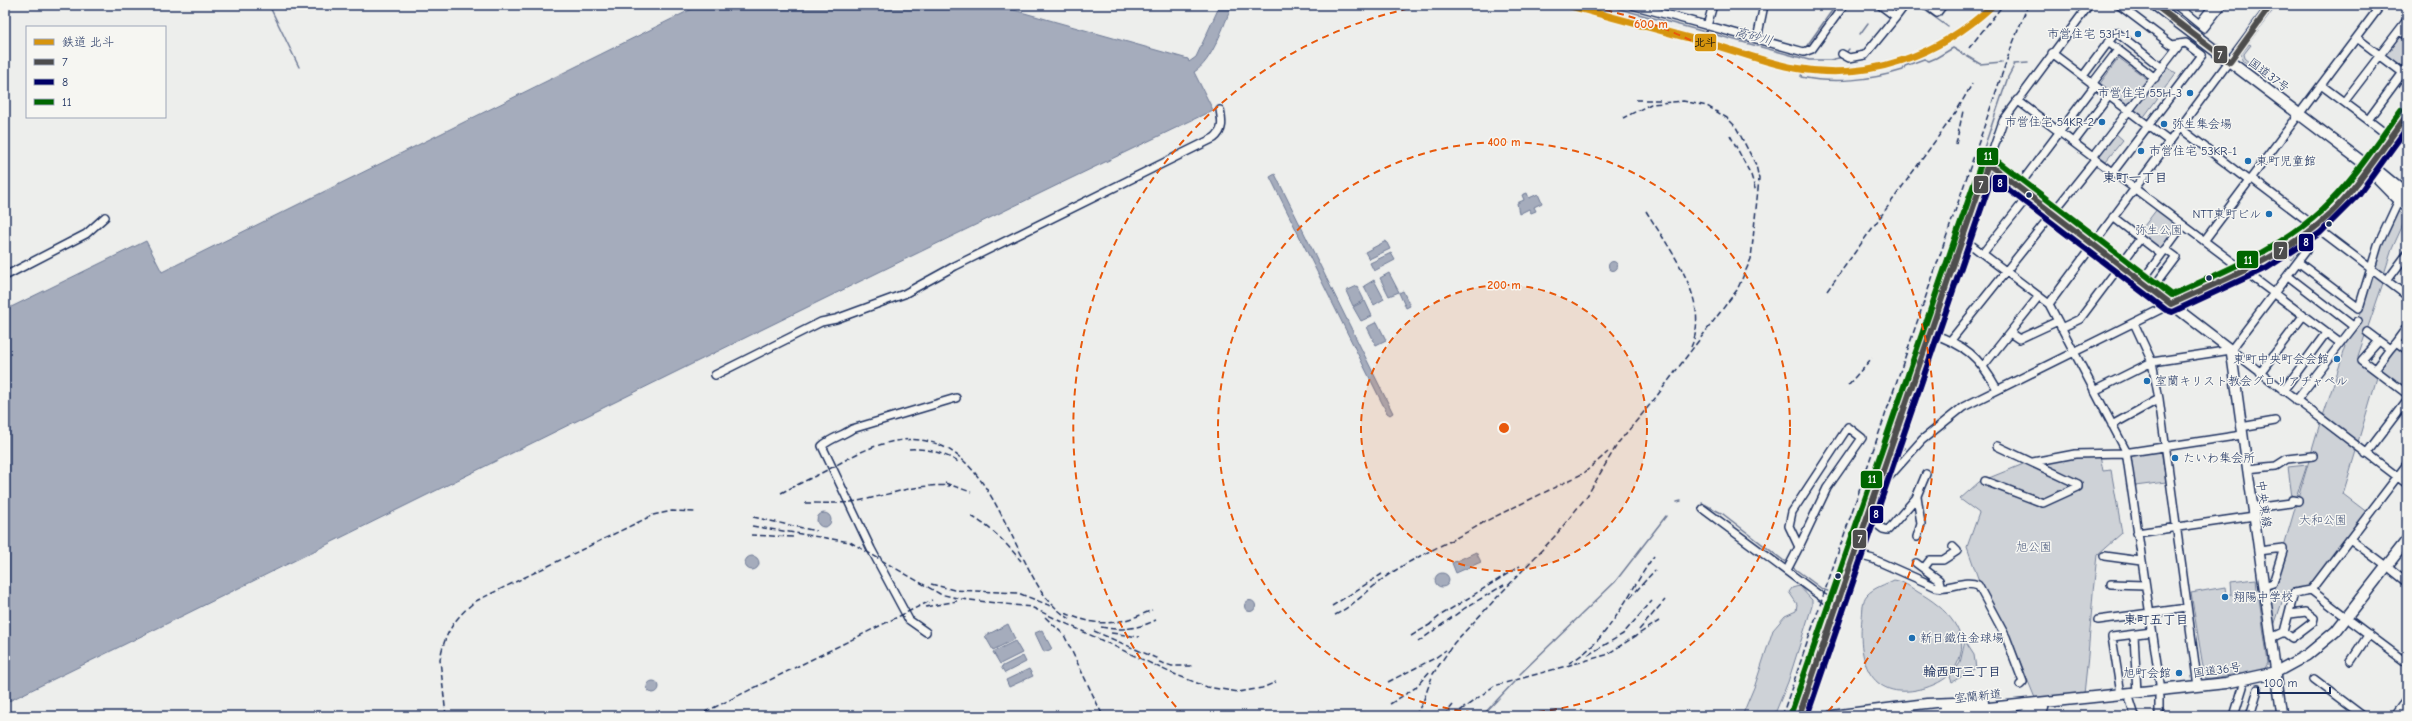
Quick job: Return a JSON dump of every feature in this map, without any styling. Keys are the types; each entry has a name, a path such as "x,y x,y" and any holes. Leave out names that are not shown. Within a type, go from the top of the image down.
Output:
{"highway":[{"name":"国道37号","path":"2155,5 2367,167 2378,170 2404,193 2407,208"},
{"name":"国道36号","path":"2043,708 2134,696 2242,687 2310,661 2337,639 2389,568 2407,540"},
{"name":"国道36号","path":"2389,568 2407,550"},
{"name":"国道36号","path":"2160,694 2198,686 2276,675"},
{"name":"国道36号","path":"2020,705 2121,694 2134,696"},
{"name":"室蘭新道","path":"1914,716 1940,709 2020,705"},
{"name":"室蘭新道","path":"1972,716 2043,708"},
{"path":"2022,716 2043,708"},
{"path":"1832,716 1940,709"},
{"path":"1864,713 1877,714 1912,711 1923,716"}],"main road":[{"path":"2231,350 2171,304 2242,270 2303,236 2316,227 2341,202 2407,115"},
{"name":"中央東線","path":"2231,350 2282,716"}],"street":[{"path":"1635,5 1797,50 1809,51 1844,5"},
{"path":"1707,26 1713,5"},
{"path":"1757,39 1764,5"},
{"path":"1880,5 1896,17"},
{"path":"1844,56 1860,58 1865,55 1905,5"},
{"path":"1926,5 1938,13 1944,5"},
{"path":"1800,716 1854,554 1878,490 1962,238 2003,121 2017,100 2089,5"},
{"path":"2113,172 2202,55 2186,43 2172,45 2119,5"},
{"path":"2176,5 2202,26"},
{"path":"2202,26 2214,5"},
{"path":"2202,26 2222,5"},
{"path":"2049,304 2271,5"},
{"path":"2204,241 2382,5"},
{"path":"2344,102 2407,20"},
{"path":"2399,31 2407,37"},
{"path":"2083,76 2116,32 2162,68"},
{"path":"2357,38 2406,72 2368,120"},
{"path":"2108,42 2155,78"},
{"path":"1951,340 2053,213 2180,44"},
{"path":"2018,187 2060,132 2118,50"},
{"path":"2052,53 2170,142"},
{"path":"2321,85 2390,137"},
{"path":"2074,142 2109,96"},
{"path":"2017,100 2340,343"},
{"path":"715,375 796,332 904,294 955,266 1214,138 1221,130 1222,122 1220,110"},
{"path":"2180,128 2316,227 2407,296"},
{"path":"1878,490 1909,452 1934,428 1963,407 2171,304 1988,164"},
{"path":"2298,262 2360,309 2378,245 2404,193"},
{"path":"1982,253 2029,195"},
{"path":"2113,217 2140,239 2163,252 2176,257 2152,289"},
{"path":"5,276 86,234 105,218"},
{"path":"2142,281 2183,225"},
{"path":"2094,391 2152,362 2231,350 2288,276 2308,247 2303,236"},
{"path":"1962,238 2049,304 2126,451 2160,694 2159,716"},
{"path":"2061,328 2080,319 2140,239"},
{"path":"2387,281 2407,254"},
{"path":"2288,276 2356,324 2296,401"},
{"path":"1984,365 2039,296"},
{"path":"2260,373 2303,316"},
{"path":"2010,333 2019,339 2058,321"},
{"path":"2134,322 2152,362 2159,400 2198,686"},
{"path":"2375,369 2407,327"},
{"path":"2367,332 2390,350"},
{"path":"1930,333 1951,340 1984,365 1997,389"},
{"path":"2283,391 2326,333"},
{"path":"2379,341 2362,358 2407,394"},
{"path":"2396,342 2407,350"},
{"path":"2231,350 2296,401 2407,484"},
{"path":"926,632 909,620 871,549 822,446 829,439 838,438 852,429 956,398"},
{"path":"2112,425 2159,400"},
{"path":"2366,454 2407,400"},
{"path":"2033,462 2075,454 2124,453 2126,451 2166,446 2242,431 2275,421"},
{"path":"1789,567 1799,547 1827,488 1862,438 1848,427 1792,512 1789,526 1799,547"},
{"path":"1985,481 2043,503 2078,487 2078,484 1997,446"},
{"path":"2247,469 2276,466 2287,459 2313,456"},
{"path":"2271,638 2284,632 2290,614 2294,593 2311,590 2407,464"},
{"path":"1867,517 1883,530 1888,530 1917,496 1926,474"},
{"path":"1917,496 1921,524 1917,537"},
{"path":"2138,533 2253,512 2291,503 2292,500 2298,501"},
{"path":"1702,509 1789,567 1823,598 1837,605"},
{"path":"2350,539 2407,582"},
{"path":"1924,568 1930,560 1943,560 1957,551 1953,547"},
{"path":"2259,551 2283,548 2273,583 2264,586"},
{"path":"1854,554 1873,559 1941,588 1969,583 1980,587 2006,638 2023,682 2020,685"},
{"path":"2104,556 2141,561"},
{"path":"1916,563 1939,580 1941,588"},
{"path":"2111,584 2145,585"},
{"path":"2311,590 2407,663"},
{"path":"2098,620 2187,608"},
{"path":"2284,632 2292,638 2313,622 2314,618 2306,612 2290,614"},
{"path":"2121,694 2112,637 2152,632"},
{"path":"2351,661 2368,634"},
{"path":"2134,635 2135,716"},
{"path":"2314,679 2363,716"},
{"path":"2234,716 2242,687"},
{"path":"2250,716 2258,689"},
{"path":"2394,716 2407,699"}],"green space":[{"path":"2399,35 2407,41 2407,63 2403,68 2384,54"},
{"path":"2249,44 2251,45 2244,54 2245,58 2267,77 2242,60 2241,54"},
{"path":"2119,58 2150,81 2128,107 2099,85"},
{"path":"2167,67 2176,73 2143,118 2134,110"},
{"path":"2115,133 2123,140 2106,161 2098,155"},
{"name":"弥生公園","path":"2157,209 2177,225 2178,229 2160,250 2138,234"},
{"path":"2396,210 2406,218 2392,249 2384,274 2373,266 2379,247"},
{"path":"2299,248 2300,249 2291,260 2287,256 2283,258"},
{"path":"2371,274 2383,283 2358,356 2359,361 2378,374 2358,442 2323,416 2346,346 2344,344 2357,327"},
{"path":"2397,346 2407,354 2407,390 2380,369"},
{"name":"大和公園","path":"2320,423 2356,451 2343,494 2368,513 2309,589 2285,593 2274,626 2269,587 2284,546"},
{"path":"1897,444 1905,448 1894,459 1893,457"},
{"path":"2161,450 2166,482 2135,486 2130,456"},
{"name":"旭公園","path":"2100,455 2103,471 2111,470 2122,533 2097,555 2084,694 2035,698 2012,642 1979,581 1967,547 1979,513 1960,499 1979,482 2026,463 2067,456"},
{"path":"2307,465 2296,498 2292,497 2288,467"},
{"path":"2256,579 2257,591 2244,593 2246,595 2254,594 2259,598 2268,663 2264,670 2205,679 2191,593 2225,587 2226,595 2232,594 2231,582"},
{"name":"新日鐵住金球場","path":"1894,580 1906,584 1938,605 1954,623 1959,632 1961,654 1956,666 1943,680 1925,688 1907,691 1892,690 1880,685 1872,676 1866,664 1862,650 1861,635 1865,597 1873,590"},
{"path":"1799,586 1812,600 1812,606 1788,682 1774,716 1742,716 1755,685 1773,630 1785,616 1796,611 1797,604 1789,592 1792,588"},
{"path":"1965,641 1974,655 1976,668 1952,682 1950,677 1960,663"}],"water":[{"path":"700,5 996,5 1188,59 1189,62 1196,57 1220,5 1232,5 1212,52 1194,72 1213,110 759,331 5,703 5,310 146,241 162,272"},
{"path":"1275,174 1393,413 1390,415 1387,413 1270,177"},
{"path":"1527,193 1529,198 1538,194 1542,203 1534,207 1536,211 1531,213 1529,209 1519,214 1517,203 1524,200 1522,195"},
{"path":"1386,241 1390,249 1369,259 1365,252"},
{"path":"1391,253 1395,260 1374,271 1370,263"},
{"path":"1613,261 1618,266 1613,271 1608,266"},
{"path":"1389,273 1399,292 1389,296 1380,278"},
{"path":"1374,280 1384,299 1374,305 1364,286"},
{"path":"1357,286 1364,300 1353,306 1346,291"},
{"path":"1403,291 1410,306 1406,308 1399,293"},
{"path":"1365,301 1372,316 1361,321 1353,307"},
{"path":"1377,322 1386,340 1376,345 1367,327"},
{"path":"824,513 829,515 831,520 829,525 824,527 819,525 817,520 819,515"},
{"path":"1476,552 1481,562 1456,573 1452,563"},
{"path":"749,556 755,556 759,560 759,566 755,570 749,570 745,566 745,560"},
{"path":"1439,573 1445,573 1449,577 1449,583 1445,587 1439,587 1435,583 1435,577"},
{"path":"1248,601 1252,601 1254,602 1254,610 1248,611 1245,608 1245,604"},
{"path":"1008,624 1015,639 993,650 985,636"},
{"path":"1042,630 1052,649 1044,652 1035,633"},
{"path":"1015,641 1022,653 1000,664 993,652"},
{"path":"1023,656 1026,662 1005,673 1001,667"},
{"path":"1029,669 1033,676 1009,687 1006,680"},
{"path":"651,681 655,681 659,687 655,693 651,693 647,689 647,685"}],"waterway":[{"path":"269,5 299,67"},
{"name":"高砂川","path":"1605,5 1809,60 1830,60 1843,57"},
{"path":"1806,47 1836,5"},
{"path":"1918,5 1948,27"},
{"name":"高砂川","path":"1860,34 1868,23"},
{"path":"1802,71 1801,77 1826,80 1852,80 1903,70 1905,66 1924,59 1929,61 1953,48 1980,64 2002,62"},
{"name":"高砂川","path":"1845,54 1849,49"},
{"path":"2014,64 2028,63"},
{"path":"1831,599 2008,77 2015,64"},
{"path":"1677,502 1681,501"},
{"path":"1702,503 1723,514 1788,564"},
{"path":"1520,674 1615,582 1666,516"},
{"path":"1791,566 1822,589 1833,593"},
{"path":"1792,716 1829,606"},
{"path":"1482,716 1514,682"}],"railway":[{"path":"1969,48 2003,5"},
{"path":"1782,716 2011,48 2028,5"},
{"path":"1827,291 1956,112 1972,84"},
{"path":"1636,100 1660,100"},
{"path":"1415,716 1423,702 1433,674 1454,643 1555,536 1587,496 1618,443 1653,401 1737,290 1751,259 1759,179 1756,165 1736,127 1727,118 1707,106 1683,101 1651,104 1623,118"},
{"path":"1956,144 1963,111"},
{"path":"1730,135 1751,175 1756,192"},
{"path":"1646,211 1676,259 1692,294 1696,312 1696,330 1691,347"},
{"path":"1848,385 1872,358"},
{"path":"781,493 868,449 898,441 924,441 946,448 964,461 980,479 994,501 1029,570 1040,588 1052,605 1070,619"},
{"path":"909,449 923,449 936,452 948,456 960,463"},
{"path":"1335,615 1351,605 1388,575 1418,557 1484,522 1584,473 1608,452"},
{"path":"945,483 971,492"},
{"path":"805,503 852,502 926,486 950,486"},
{"path":"446,716 440,660 444,642 456,620 476,601 653,515 672,511 696,512"},
{"path":"971,516 998,536 1021,561"},
{"path":"753,517 816,531"},
{"path":"752,526 850,542 940,594 961,599 1031,607 1169,672 1207,687 1239,692 1262,688 1276,682"},
{"path":"751,535 793,537"},
{"path":"1569,663 1583,654 1607,629 1654,556"},
{"path":"1428,626 1441,615 1520,566"},
{"path":"1630,598 1655,570"},
{"path":"1332,606 1382,574"},
{"path":"931,584 954,590 1018,593 1051,606"},
{"path":"1418,642 1465,608 1504,585"},
{"path":"697,716 932,600"},
{"path":"1639,630 1665,600"},
{"path":"926,607 957,601"},
{"path":"1588,655 1623,634 1652,601"},
{"path":"1065,613 1088,621 1109,623 1129,619 1152,610"},
{"path":"1045,617 1064,635 1103,716"},
{"path":"1101,627 1115,629 1129,628 1156,620"},
{"path":"1453,716 1494,686 1606,655 1659,621"},
{"path":"1411,636 1431,624"},
{"path":"1094,631 1158,659"},
{"path":"1111,633 1139,637"},
{"path":"1388,682 1435,658 1446,650"},
{"path":"1159,662 1172,666 1192,666"},
{"path":"1390,704 1415,688 1431,670"},
{"path":"1444,716 1453,705"}],"rail line":[{"name":"北斗","path":"1567,5 1711,44 1774,63 1795,68 1823,71 1850,71 1876,67 1927,51 1972,23 1993,5"}],"transit line":[{"name":"7","path":"2155,5 2230,62 2271,5"},
{"name":"11","path":"1791,713 1983,158 1988,156 1993,158 2172,295 2231,268 2269,248 2288,237 2305,224 2322,210 2344,187 2364,162 2401,110"},
{"name":"7","path":"1799,716 1988,164 2171,304 2254,266 2274,255 2312,230 2329,215 2350,192 2407,115"},
{"name":"8","path":"1807,716 1992,177 2166,310 2172,312 2267,268 2320,233 2359,194 2407,128"}],"place":[{"name":"市営住宅 53H-1","path":"2138,34"},
{"name":"市営住宅 55H-3","path":"2190,93"},
{"name":"市営住宅 54KR-2","path":"2102,122"},
{"name":"弥生集会場","path":"2164,124"},
{"name":"市営住宅 53KR-1","path":"2141,151"},
{"name":"東町児童館","path":"2248,161"},
{"name":"NTT東町ビル","path":"2269,214"},
{"name":"東町中央町会会館","path":"2337,359"},
{"name":"室蘭キリスト教会グロリアチャペル","path":"2147,381"},
{"name":"たいわ集会所","path":"2175,458"},
{"name":"翔陽中学校","path":"2225,597"},
{"name":"新日鐵住金球場","path":"1912,638"},
{"name":"旭町会館","path":"2179,673"}],"district":[{"name":"東町一丁目","path":"2135,177"},
{"name":"東町五丁目","path":"2156,619"},
{"name":"輪西町三丁目","path":"1962,671"}]}
